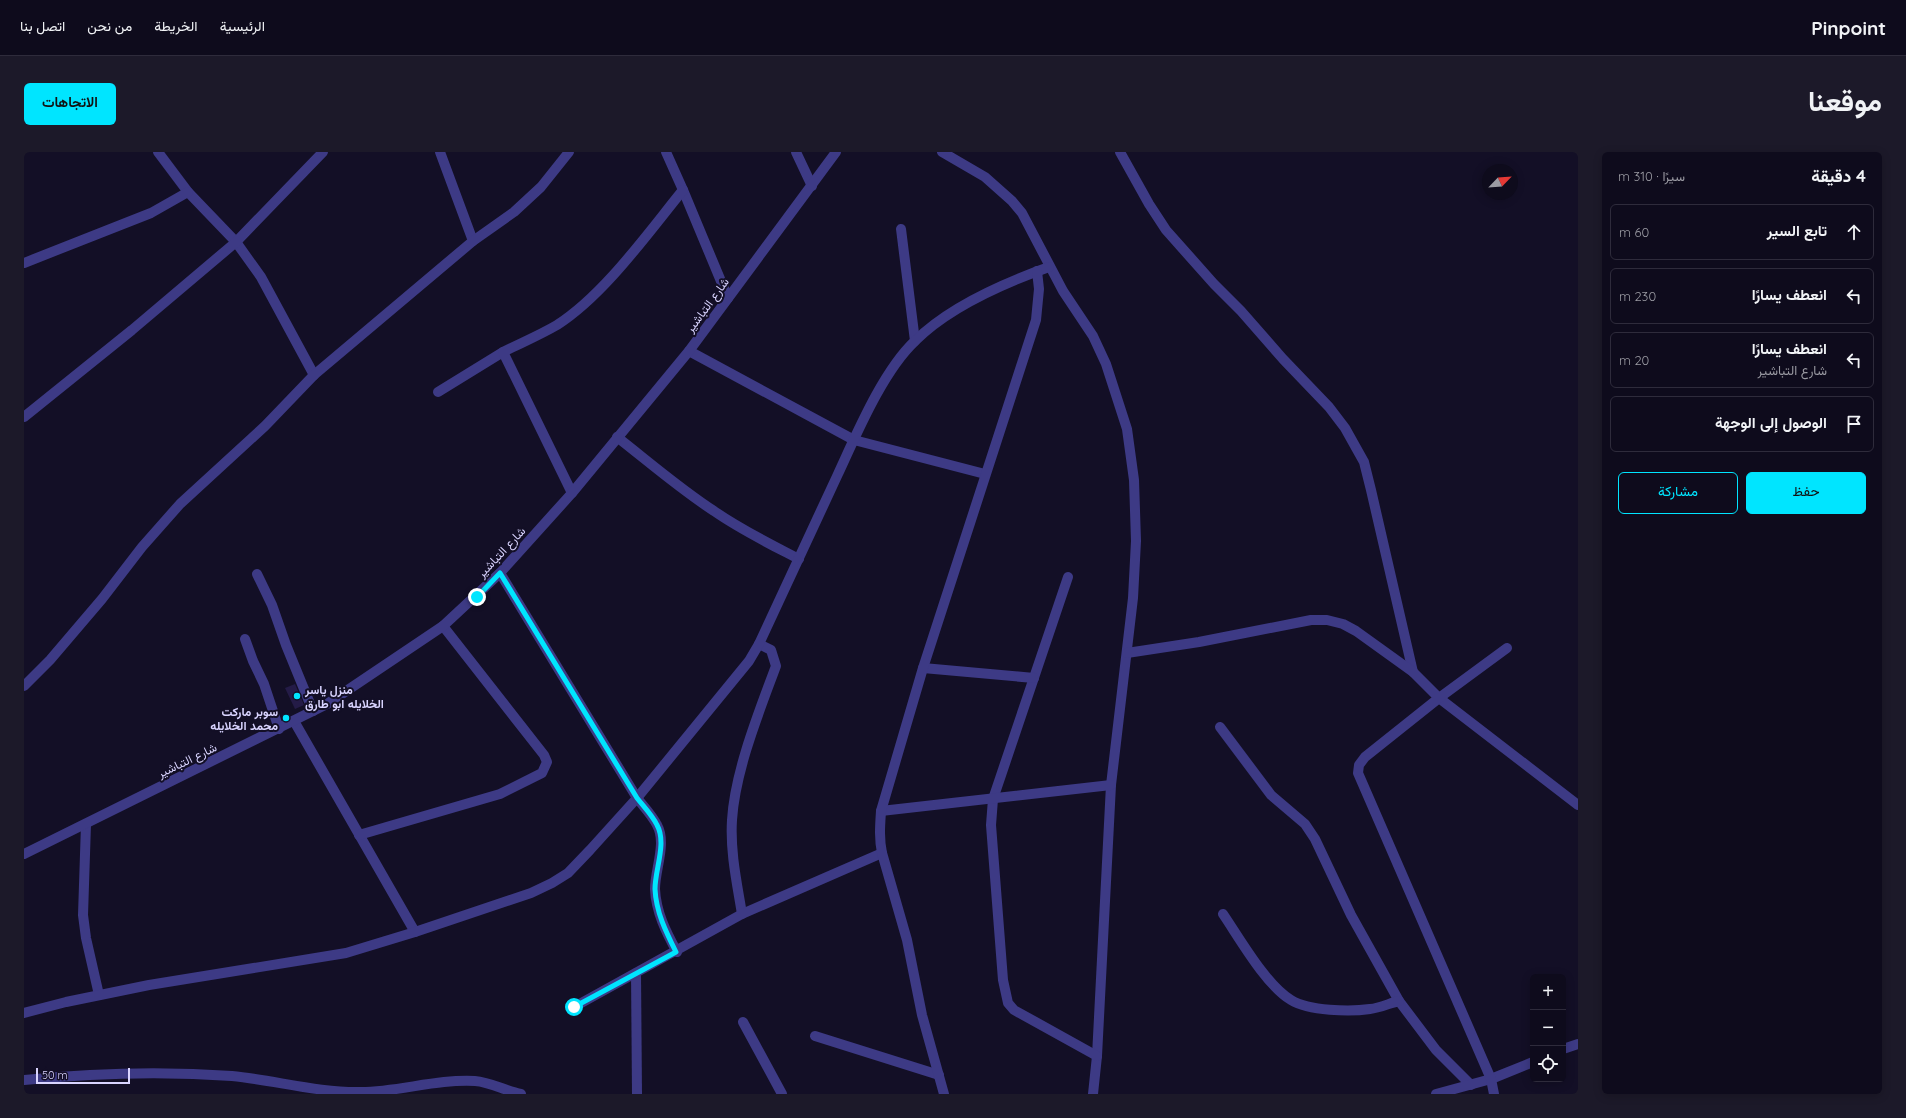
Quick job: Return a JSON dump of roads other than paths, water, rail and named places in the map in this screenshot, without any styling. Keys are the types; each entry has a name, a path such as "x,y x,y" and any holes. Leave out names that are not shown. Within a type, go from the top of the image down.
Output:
{"street":[{"path":"158,152 188,192 236,242 261,277 314,375"},
{"path":"24,417 132,330 236,242 322,152"},
{"path":"440,152 473,241"},
{"path":"24,686 50,660 102,599 142,547 180,504 265,426 314,375 473,241 514,212 541,187 569,152"},
{"path":"666,152 684,190 728,298"},
{"path":"796,152 812,186"},
{"name":"شارع التباشير","path":"24,854 327,704 444,626 500,573 572,493 690,351 836,152"},
{"path":"942,152 985,177 1012,201 1033,233 1049,267 1063,291 1093,336 1106,364 1127,429 1134,480 1136,541 1133,598 1111,785 1097,1056 1093,1094"},
{"path":"1120,152 1149,204 1166,230 1214,284 1329,407 1356,445 1364,462 1371,490 1412,672"},
{"path":"438,392 503,352 557,324 586,301 635,249 684,190"},
{"path":"24,263 152,213 188,192"},
{"path":"901,229 914,341"},
{"path":"24,1013 66,1002 156,984 346,953 415,932 531,893 568,873 637,798 740,674 759,644 854,440 884,382 900,358 914,341 932,326 960,307 1037,271 1049,267"},
{"path":"944,1094 922,1015 907,940 882,853 879,838 881,811 923,668 1036,320 1039,289 1037,271"},
{"path":"690,351 854,440 986,474"},
{"path":"503,352 572,493"},
{"path":"617,437 713,511 745,531 799,559"},
{"path":"500,573 637,798 658,826 661,839 655,888 657,907 676,952"},
{"path":"257,574 272,605 286,645 314,711"},
{"path":"1068,577 994,799 990,825 1003,980 1008,1004 1014,1010 1097,1056"},
{"path":"1127,653 1199,642 1311,620 1327,620 1343,624 1356,631 1412,672 1439,698 1578,805"},
{"path":"359,835 500,794 537,777 546,767 547,762 544,755 444,626"},
{"path":"245,639 264,684 279,729"},
{"path":"742,914 732,851 732,820 743,763 776,666 771,650 759,644"},
{"path":"1494,1094 1491,1079 1358,773 1360,765 1365,757 1439,698 1507,648"},
{"path":"923,668 1034,678"},
{"path":"294,721 415,932"},
{"path":"1220,727 1271,795 1298,816 1315,839 1351,915 1399,1001 1436,1050 1471,1085"},
{"path":"881,811 1111,785"},
{"path":"86,824 83,915 87,945 99,995"},
{"path":"574,1007 676,952 742,914 882,853"},
{"path":"1223,914 1266,975 1279,990 1296,1003 1332,1010 1354,1010 1371,1009 1399,1001"},
{"path":"636,973 637,1094"},
{"path":"743,1022 782,1094"},
{"path":"815,1036 939,1075"},
{"path":"1566,1048 1578,1044"},
{"path":"1436,1094 1491,1079 1530,1063"},
{"path":"24,1080 111,1075 185,1073 234,1076 290,1083 321,1090 360,1092 402,1089 449,1082 469,1081 496,1086 509,1092 521,1094"},
{"path":"494,1094 509,1092"}],"place":[{"name":"منزل ياسر الخلايله ابو طارق","path":"297,696"},
{"name":"سوبر ماركت محمد الخلايله","path":"286,718"}]}
